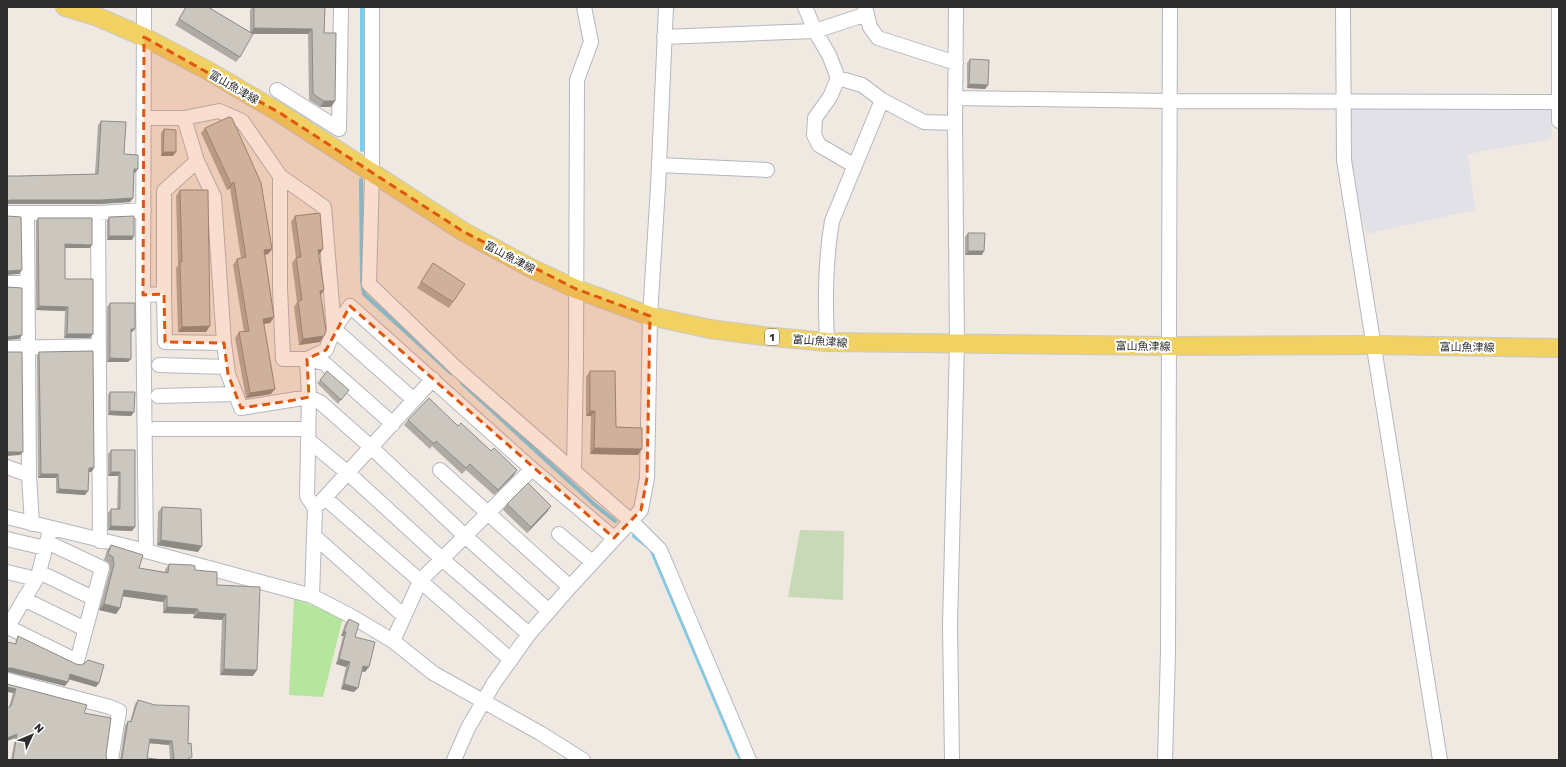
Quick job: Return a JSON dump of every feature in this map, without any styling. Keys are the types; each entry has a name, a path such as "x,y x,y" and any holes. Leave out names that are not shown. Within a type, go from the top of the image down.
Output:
{"main road":[{"name":"富山魚津線","path":"65,7 98,17 144,38 207,70 266,105 464,232 533,269 576,289 650,316 710,329 827,342 1168,346 1374,345 1559,348"}],"street":[{"path":"144,7 144,210 142,295 146,551"},
{"path":"334,149 339,129 341,7"},
{"path":"372,7 372,174 369,284 456,368 632,522 660,550 750,760"},
{"path":"574,471 577,80 591,42 584,7"},
{"path":"454,760 468,728 494,683 529,634 592,562 614,538 632,522 641,510 647,478 650,316 666,7"},
{"path":"805,7 814,31 829,55 838,78 830,97 815,118 814,135 819,145 855,166"},
{"path":"952,760 950,625 957,344 955,123 956,7"},
{"path":"1165,760 1168,652 1170,7"},
{"path":"1343,7 1344,160 1440,760"},
{"path":"1559,7 1559,121"},
{"path":"664,37 814,31 866,11 870,27 878,38 956,63"},
{"path":"838,78 862,85 882,100 924,122 955,123"},
{"path":"277,90 339,129"},
{"path":"955,98 1169,101 1559,102"},
{"path":"827,342 825,307 829,238 832,221 882,100"},
{"path":"144,118 184,118 219,111 242,122 280,176 324,206 334,329 414,400"},
{"path":"184,118 197,161 214,197 227,367 228,374 241,408 309,397 320,402 372,448 465,536 549,611"},
{"path":"197,161 164,191 165,342 224,343"},
{"path":"659,165 767,170"},
{"path":"280,176 280,287 283,358 307,359 324,363 393,424"},
{"path":"7,213 98,213 144,210"},
{"path":"27,213 29,475 32,524"},
{"path":"98,213 100,541"},
{"path":"7,283 28,283"},
{"path":"142,295 164,294"},
{"path":"307,359 326,350 334,329 350,306 532,469 614,538"},
{"path":"7,348 99,346"},
{"path":"307,359 309,397 307,496 316,508"},
{"path":"159,365 227,367"},
{"path":"312,596 316,508 433,379"},
{"path":"158,396 236,394"},
{"path":"155,429 308,435 442,559 529,634"},
{"path":"7,466 29,475"},
{"path":"393,641 420,581 532,469"},
{"path":"440,470 570,587"},
{"path":"325,498 511,660"},
{"path":"7,517 100,541 146,551 312,596 351,616 393,641 433,673 540,733 582,760"},
{"path":"7,539 46,545 102,568 77,661 8,628 17,602 38,576 46,545 51,528"},
{"path":"559,534 592,562"},
{"path":"314,536 404,616"},
{"path":"7,572 38,576 93,598"},
{"path":"17,602 85,629"},
{"path":"7,680 110,707 119,712 111,760"}],"highlighted area":[{"path":"144,37 280,113 464,232 576,289 650,316 647,478 641,510 614,538 350,306 326,350 307,359 309,397 241,408 228,374 224,343 165,342 164,294 143,295"}],"shaded area":[{"path":"1350,107 1554,107 1551,139 1468,154 1475,210 1366,234 1349,158"}],"green space":[{"path":"800,530 844,531 843,600 788,597"},
{"path":"294,598 343,618 323,697 289,695"}],"building":[{"path":"186,7 208,7 253,34 240,57 179,19"},
{"path":"254,7 325,7 324,33 336,33 335,101 324,101 313,94 312,29 254,28"},
{"path":"970,59 989,60 988,85 969,84"},
{"path":"229,117 232,118 261,183 272,249 264,250 274,317 263,319 275,389 250,393 239,332 249,331 237,259 246,257 234,182 231,184 205,128"},
{"path":"101,121 126,122 124,154 138,155 138,169 134,169 133,198 101,200 7,201 7,176 98,174"},
{"path":"164,129 176,130 176,152 163,152"},
{"path":"180,190 208,190 210,326 182,327"},
{"path":"320,213 323,249 318,250 324,290 320,291 326,331 324,336 303,339 298,301 302,300 296,258 301,257 295,216"},
{"path":"7,216 21,217 22,270 7,271"},
{"path":"134,216 134,236 109,236 109,217"},
{"path":"38,218 92,218 92,245 65,244 65,279 93,279 93,334 67,334 68,307 39,306"},
{"path":"968,233 985,233 984,251 968,251"},
{"path":"433,263 465,284 453,302 421,282"},
{"path":"7,287 22,288 22,335 7,337"},
{"path":"110,303 135,303 135,329 131,329 131,359 110,358"},
{"path":"93,351 94,468 89,468 88,491 59,489 58,474 41,474 39,352"},
{"path":"7,352 22,352 23,452 7,452"},
{"path":"327,371 349,390 341,400 320,380"},
{"path":"590,371 615,371 616,427 642,428 642,449 594,448 595,411 590,411"},
{"path":"110,392 135,392 134,412 110,411"},
{"path":"429,398 458,426 461,423 491,451 494,448 517,470 498,490 470,464 466,468 436,441 434,444 408,420"},
{"path":"111,450 135,450 135,527 111,526 111,509 120,509 120,472 111,472"},
{"path":"528,483 551,506 531,527 507,504"},
{"path":"162,507 201,509 202,546 161,540"},
{"path":"111,545 143,555 139,568 168,573 169,564 192,565 195,566 195,570 217,572 217,585 260,587 257,670 224,669 226,614 198,612 198,609 167,607 167,596 124,590 120,608 104,604 114,564 113,557 108,554"},
{"path":"349,619 359,624 355,637 375,642 369,667 363,666 358,688 344,684 350,662 339,659 346,632 344,631"},
{"path":"18,636 76,664 81,665 88,660 104,665 99,683 70,674 68,682 7,668 7,642 16,644"},
{"path":"7,684 87,705 84,713 111,718 106,755 107,760 14,760 13,758 17,734 7,738 7,708 11,706 16,689 7,687"},
{"path":"138,700 155,705 189,706 188,744 191,743 192,757 189,758 189,760 174,760 172,741 150,739 147,758 162,760 120,760 122,758 128,721 131,722"}],"waterway":[{"path":"362,7 362,150"},
{"path":"361,180 362,281 364,294 451,373"},
{"path":"462,383 595,505 615,521"},
{"path":"634,536 651,549 737,752 742,760"}]}
